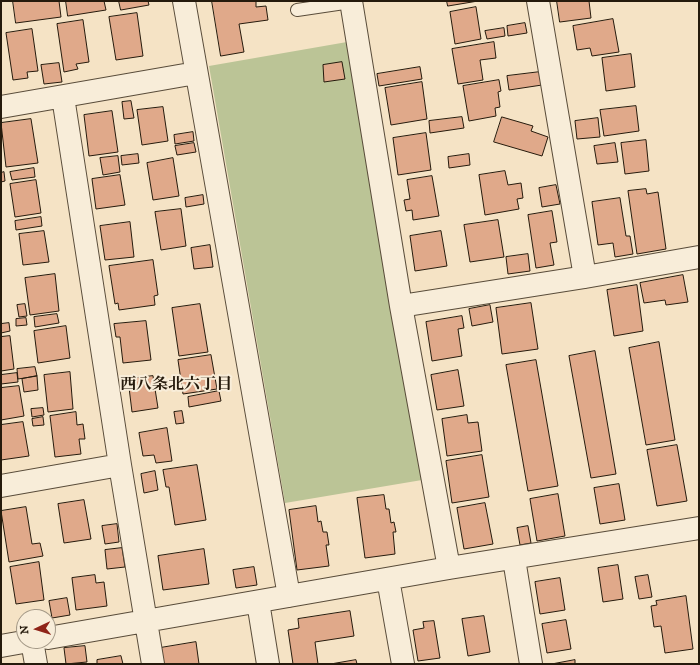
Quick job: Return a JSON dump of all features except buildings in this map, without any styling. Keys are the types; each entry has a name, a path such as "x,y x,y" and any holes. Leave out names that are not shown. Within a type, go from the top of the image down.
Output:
{"street":[{"path":"184,1 289,596"},
{"path":"538,1 585,277"},
{"path":"351,2 401,306 449,568"},
{"path":"1,107 196,73"},
{"path":"63,97 120,465 153,664"},
{"path":"401,306 585,277 699,257"},
{"path":"1,486 120,465"},
{"path":"56,637 449,568 514,559 699,528"},
{"path":"514,559 531,664"},
{"path":"388,579 403,664"},
{"path":"258,602 268,664"},
{"path":"1,646 16,643"},
{"path":"33,649 36,664"}],"lane":[{"path":"297,10 351,2"}],"green space":[{"path":"347,42 422,480 285,503 209,66"}],"district":[{"name":"西八条北六丁目","path":"176,386"}]}
